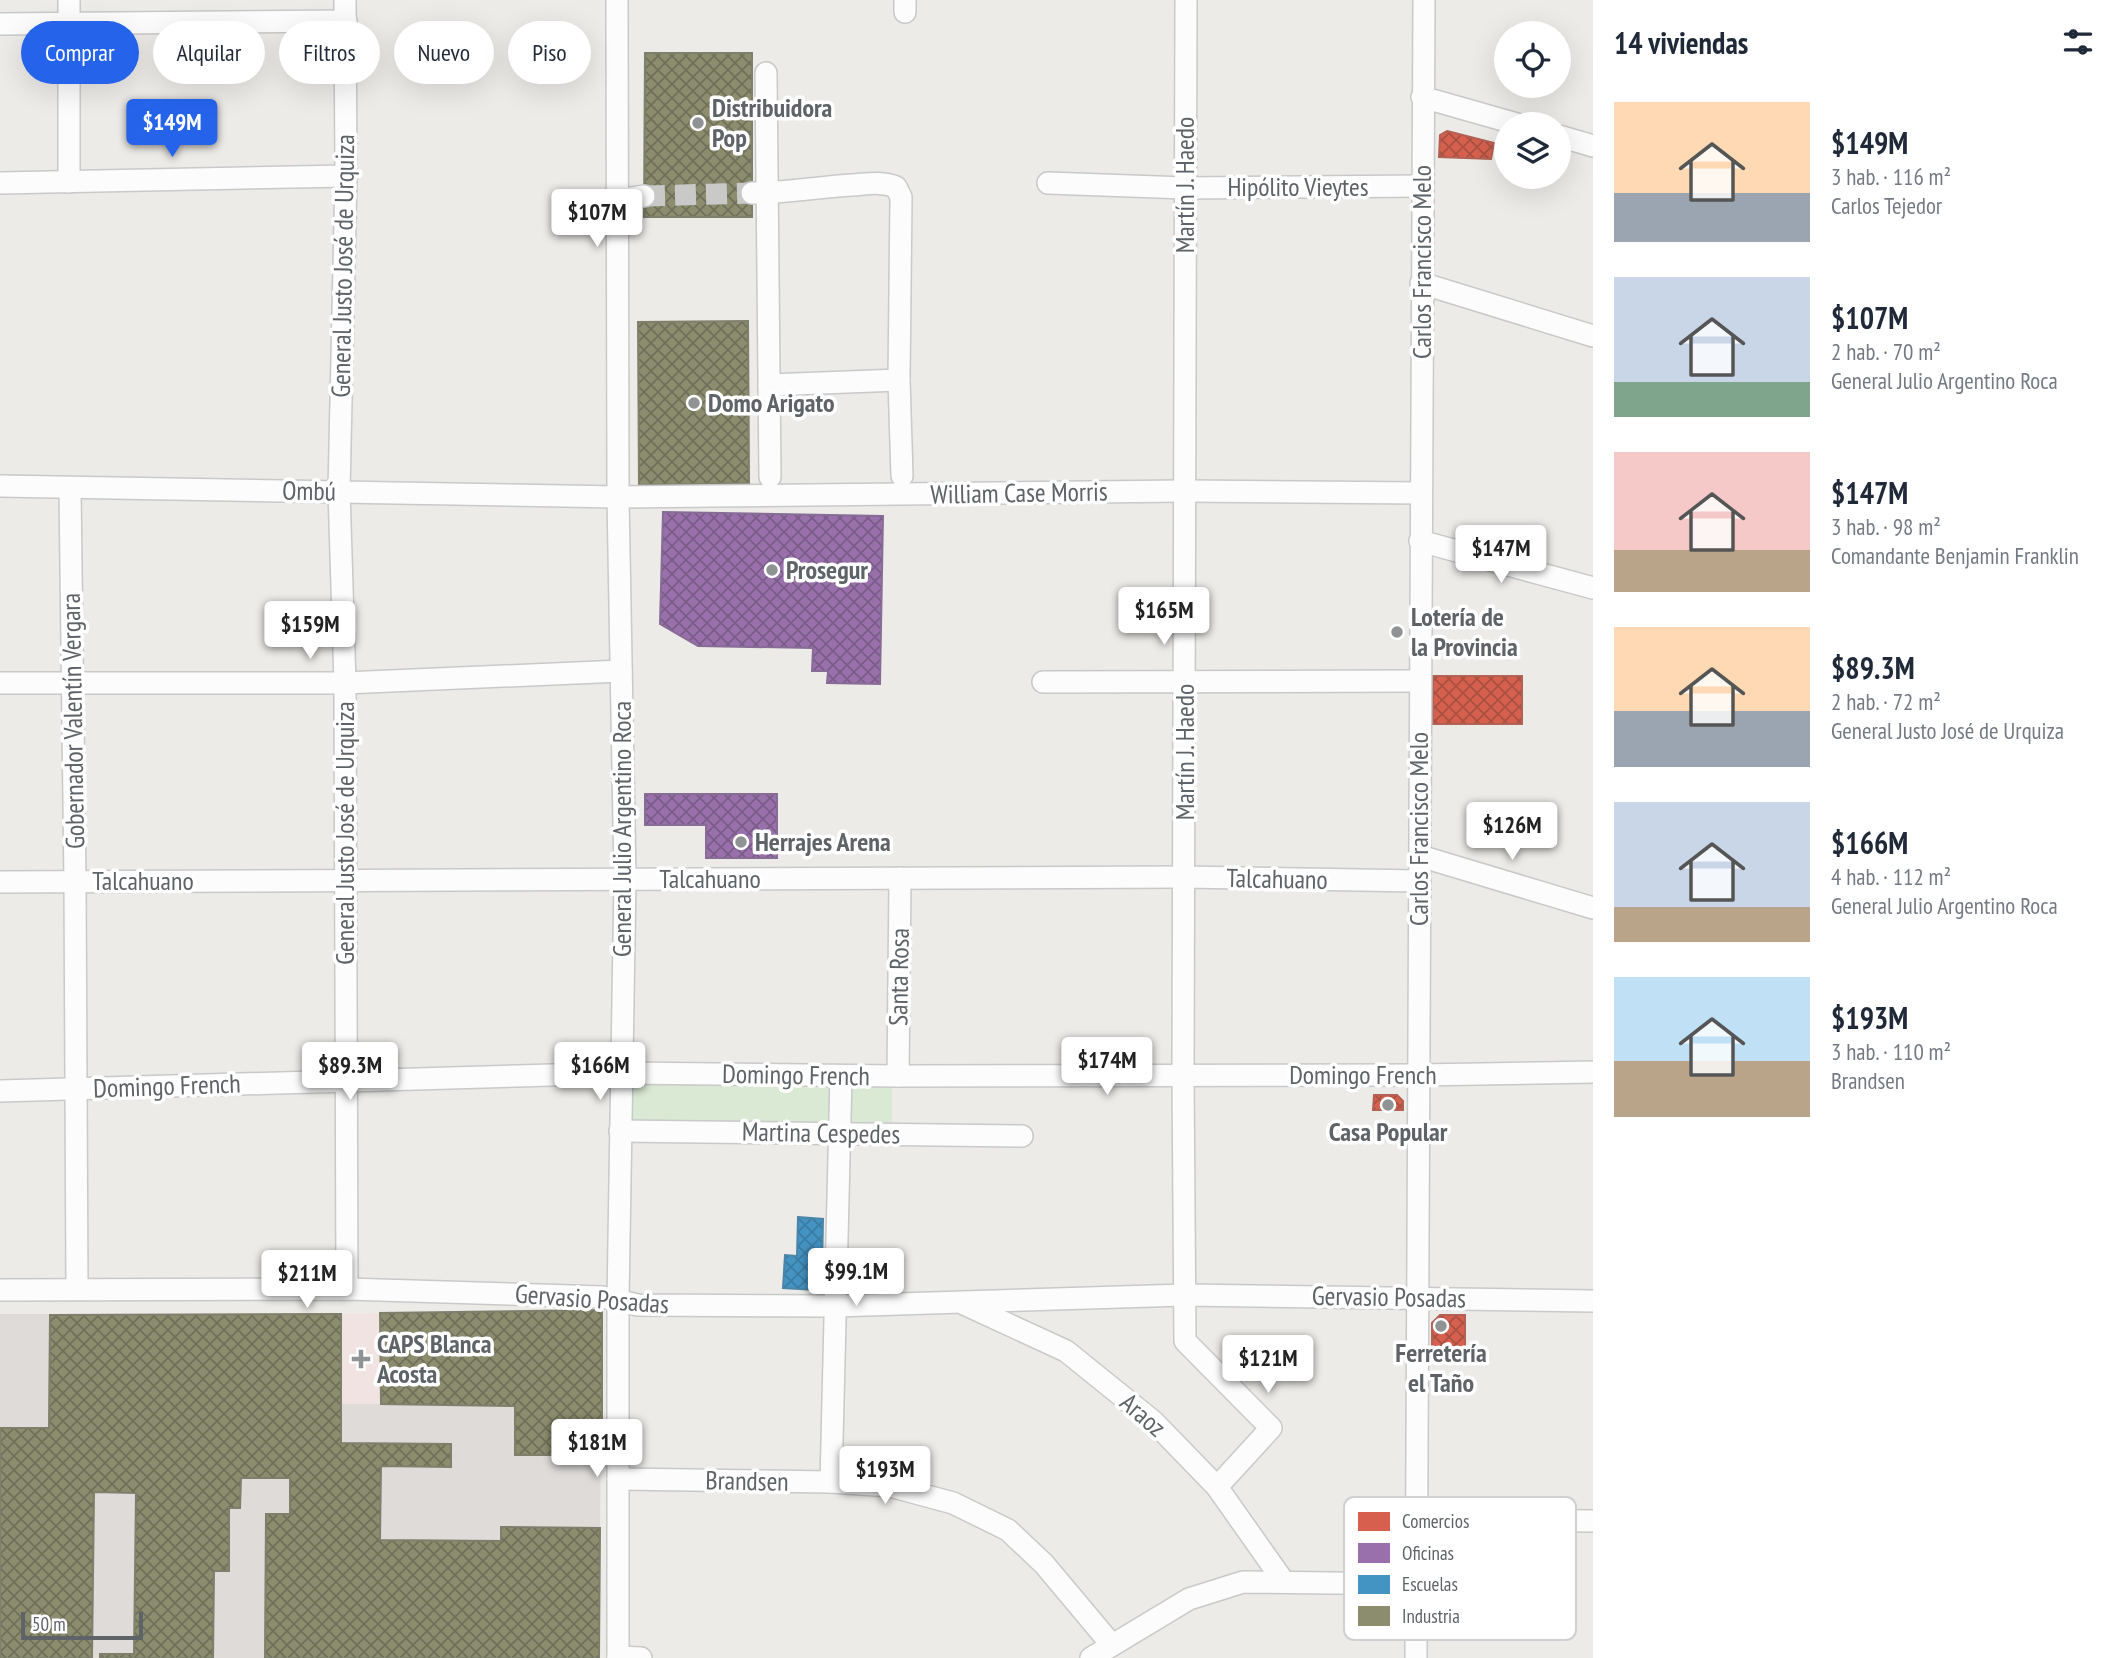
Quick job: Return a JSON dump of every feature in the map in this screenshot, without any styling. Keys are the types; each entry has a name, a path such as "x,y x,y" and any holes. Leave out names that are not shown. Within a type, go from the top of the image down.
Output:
{"street":[{"path":"69,0 69,21"},
{"name":"General Julio Argentino Roca","path":"617,0 618,497 625,879 618,1301 618,1658"},
{"name":"Martín J. Haedo","path":"1184,1295 1186,0"},
{"name":"Carlos Francisco Melo","path":"1416,1497 1424,0"},
{"path":"111,21 345,10"},
{"name":"General Justo José de Urquiza","path":"345,10 346,176 339,491 345,682 346,1289"},
{"path":"0,24 21,24"},
{"path":"766,73 760,193 769,385 770,477"},
{"path":"69,84 69,182"},
{"path":"1422,97 1494,117"},
{"path":"1571,140 1593,146"},
{"path":"0,183 346,176"},
{"path":"760,193 884,183 896,187 901,197 899,380 902,475"},
{"name":"Hipólito Vieytes","path":"1048,183 1185,188 1422,186"},
{"path":"618,200 644,196"},
{"path":"1421,283 1593,336"},
{"path":"769,385 899,380"},
{"name":"Ombú","path":"0,486 618,497"},
{"name":"Gobernador Valentín Vergara","path":"70,489 77,1289"},
{"name":"William Case Morris","path":"618,497 1184,491 1421,494"},
{"path":"1420,541 1593,588"},
{"path":"0,683 345,682 621,671"},
{"path":"1043,682 1420,681"},
{"path":"1420,856 1593,908"},
{"name":"Talcahuano","path":"0,882 1185,877 1419,881"},
{"name":"Santa Rosa","path":"898,1076 900,878"},
{"name":"Domingo French","path":"0,1091 622,1073 1183,1076 1593,1072"},
{"path":"831,1482 841,1076"},
{"name":"Martina Cespedes","path":"620,1131 1022,1136"},
{"name":"Gervasio Posadas","path":"0,1290 346,1289 602,1297 638,1305 835,1306 1184,1295 1593,1301"},
{"path":"1184,1295 1185,1341 1271,1428 1217,1487"},
{"name":"Araoz","path":"958,1301 1066,1351 1154,1422 1217,1487 1284,1582"},
{"name":"Brandsen","path":"618,1479 831,1482 890,1486 953,1503 1008,1530 1044,1564 1111,1644"},
{"path":"1090,1658 1189,1599 1243,1582 1344,1583"},
{"name":"Carlos Francisco Melo","path":"1416,1640 1416,1658"},
{"path":"618,1658 641,1658"}],"shaded area":[{"path":"602,1310 599,1658 0,1658 0,1314 341,1314 342,1403 381,1403 380,1313"},
{"name":"CAPS Blanca Acosta","path":"380,1313 381,1404 342,1404 341,1314"}],"green space":[{"path":"636,1081 832,1081 835,1125 633,1121 633,1085"},
{"path":"892,1081 892,1129 851,1129 846,1085"}],"building: Comercios":[{"path":"1447,131 1494,143 1491,159 1439,157 1440,135"},
{"path":"1433,676 1522,676 1522,724 1433,724"},
{"name":"Casa Popular","path":"1374,1095 1397,1095 1403,1101 1403,1110 1373,1110"},
{"path":"1440,1315 1465,1315 1465,1347 1432,1347 1432,1323"}],"building: Oficinas":[{"name":"Prosegur","path":"663,512 883,516 880,684 827,683 828,671 812,671 813,648 698,646 660,624"},
{"name":"Herrajes Arena","path":"645,794 777,794 777,858 706,858 706,825 645,825"}],"building: Escuelas":[{"path":"798,1217 823,1219 822,1266 816,1266 815,1290 783,1288 785,1255 797,1256"}],"building: Industria":[{"name":"Distribuidora Pop","path":"645,53 752,53 752,217 644,217"},
{"name":"Domo Arigato","path":"748,321 749,483 639,485 638,322"},
{"path":"602,1310 602,1455 515,1455 515,1406 381,1404 380,1313"},
{"path":"341,1314 341,1443 451,1444 451,1467 381,1466 380,1540 501,1541 501,1527 600,1528 599,1658 265,1658 266,1514 290,1514 290,1478 241,1478 240,1508 229,1508 229,1571 214,1571 213,1658 100,1658 100,1654 134,1654 136,1493 94,1492 92,1658 0,1658 0,1428 49,1428 50,1315"}],"tunnel":[{"path":"644,196 752,193"}],"place":[{"name":"Distribuidora Pop","path":"698,123"},
{"name":"Domo Arigato","path":"694,403"},
{"name":"Prosegur","path":"772,570"},
{"name":"Lotería de la Provincia","path":"1397,632"},
{"name":"Herrajes Arena","path":"741,842"},
{"name":"Casa Popular","path":"1388,1105"},
{"name":"Ferretería el Taño","path":"1441,1326"},
{"name":"CAPS Blanca Acosta","path":"361,1359"}]}
